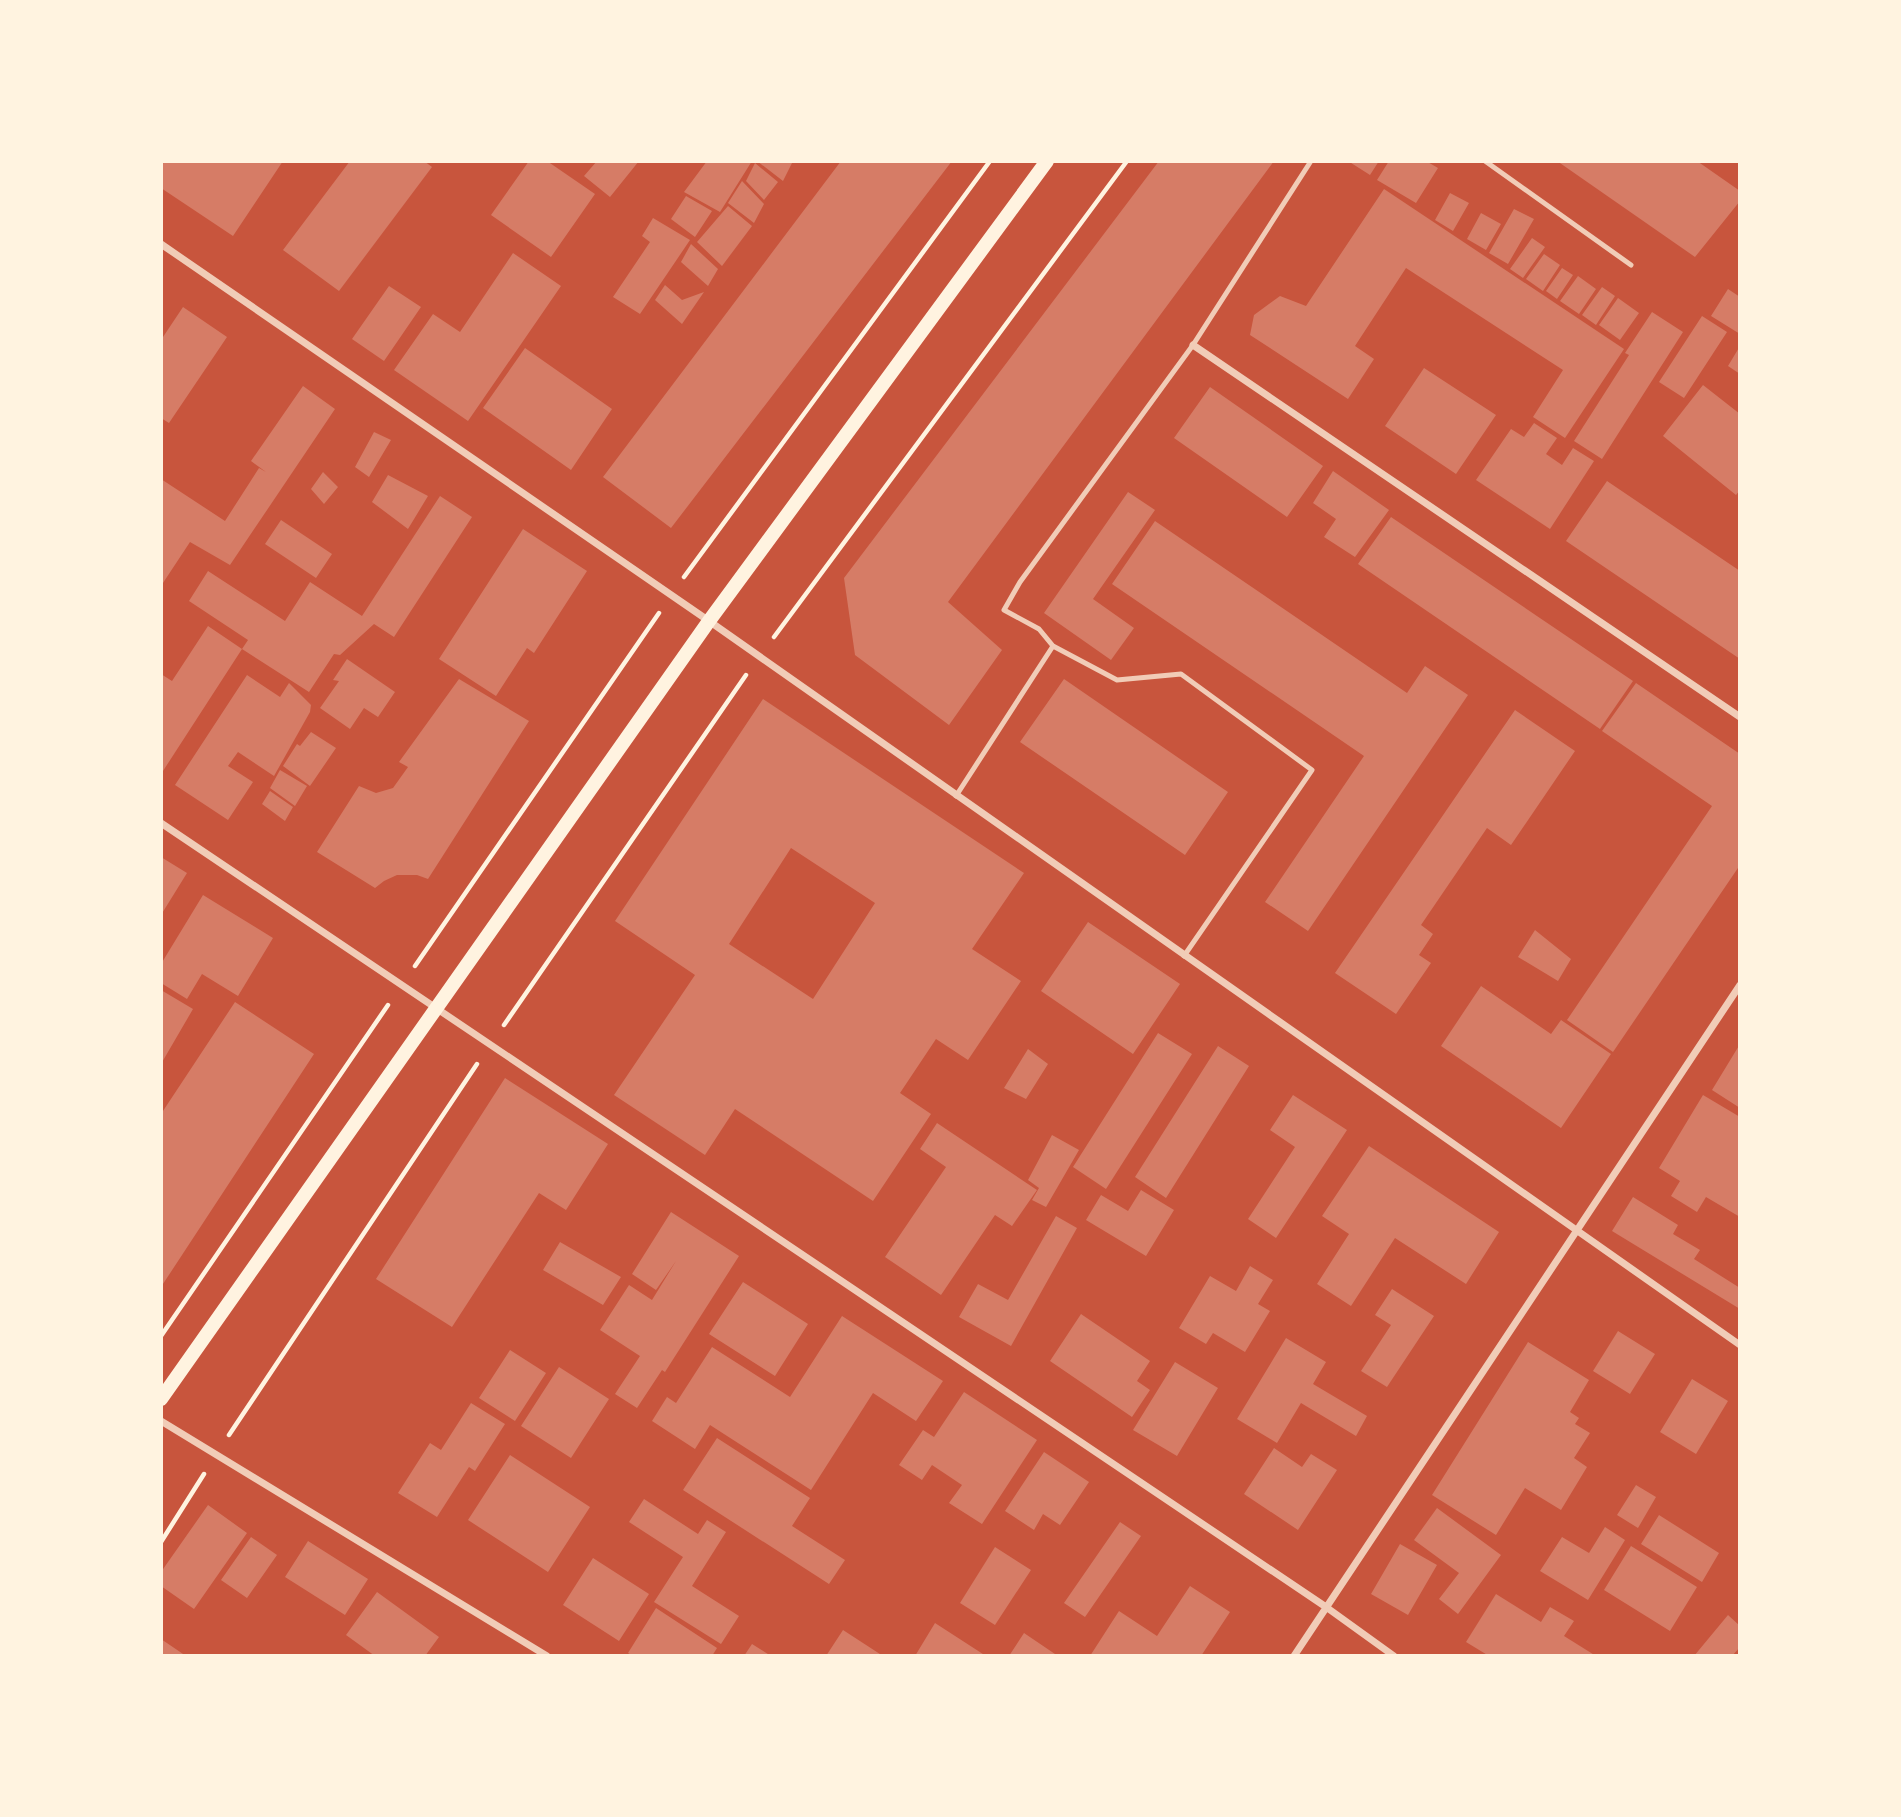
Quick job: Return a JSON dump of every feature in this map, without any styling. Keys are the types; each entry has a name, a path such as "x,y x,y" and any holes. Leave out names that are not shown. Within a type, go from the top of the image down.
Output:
{"main road":[{"path":"161,1399 709,621 1047,161"}],"street":[{"path":"161,244 709,621 1740,1345"},
{"path":"1193,345 1740,717"},
{"path":"161,823 1326,1607 1394,1656"},
{"path":"1293,1656 1740,985"},
{"path":"161,1421 547,1656"}],"lane":[{"path":"1184,956 1312,770 1181,674 1116,680 1053,646 1039,629 1004,610 1020,582 1193,345 1311,161"},
{"path":"1485,161 1631,265"},
{"path":"956,796 1053,646"}],"path":[{"path":"161,1336 671,595 990,161"},
{"path":"161,1542 216,1455 491,1044 759,656 1127,161"}],"building":[{"path":"161,161 283,161 233,236 161,188"},
{"path":"350,161 424,161 432,167 339,291 283,250"},
{"path":"529,161 547,161 595,194 551,257 491,215"},
{"path":"597,161 639,161 610,197 584,176"},
{"path":"707,161 752,161 720,212 684,192"},
{"path":"757,161 793,161 783,181"},
{"path":"841,161 952,161 671,528 603,477"},
{"path":"1159,161 1274,161 948,602 1002,650 949,725 855,655 844,578"},
{"path":"1348,161 1379,161 1370,175"},
{"path":"1389,161 1426,161 1438,168 1416,203 1377,180"},
{"path":"1557,161 1697,161 1740,191 1740,201 1695,257"},
{"path":"755,163 778,182 764,200 746,181"},
{"path":"742,181 764,204 754,223 728,203"},
{"path":"1384,189 1624,349 1565,438 1533,417 1563,370 1406,268 1355,346 1374,359 1348,399 1250,335 1254,315 1280,296 1306,306"},
{"path":"1450,193 1469,203 1453,231 1435,220"},
{"path":"686,196 712,211 695,237 671,219"},
{"path":"728,206 752,226 722,266 697,242"},
{"path":"1514,209 1534,219 1508,264 1489,253"},
{"path":"1481,213 1501,224 1486,250 1467,239"},
{"path":"653,218 690,240 640,314 613,297 650,242 642,236"},
{"path":"1532,238 1545,247 1523,278 1510,269"},
{"path":"691,244 718,269 708,286 681,262"},
{"path":"513,253 561,286 468,421 394,370 433,314 460,332"},
{"path":"1544,254 1560,265 1543,291 1526,279"},
{"path":"1562,268 1573,275 1557,299 1546,291"},
{"path":"1578,276 1596,289 1579,314 1560,301"},
{"path":"665,285 682,300 704,292 682,324 655,300"},
{"path":"389,286 421,307 384,361 352,339"},
{"path":"1602,287 1615,296 1596,325 1582,315"},
{"path":"1728,289 1740,297 1740,334 1711,316"},
{"path":"1618,298 1639,313 1620,340 1599,325"},
{"path":"183,307 227,337 169,423 161,418 161,340"},
{"path":"1652,312 1683,332 1602,459 1574,441 1629,355 1625,353"},
{"path":"1702,316 1727,332 1684,398 1659,382"},
{"path":"1740,346 1740,374 1728,366"},
{"path":"525,348 612,409 571,470 483,408"},
{"path":"1424,368 1496,415 1456,474 1385,426"},
{"path":"1703,385 1740,414 1740,490 1736,495 1663,436"},
{"path":"303,386 335,409 230,565 190,542 161,586 161,479 225,521 259,468 266,472 251,461"},
{"path":"1210,387 1323,466 1287,517 1174,438"},
{"path":"1534,423 1557,438 1546,454 1562,465 1573,448 1594,461 1550,529 1476,480 1511,429 1524,437"},
{"path":"374,432 391,440 369,477 355,467"},
{"path":"1333,471 1389,510 1355,557 1324,537 1336,519 1313,503"},
{"path":"323,472 338,487 324,504 311,489"},
{"path":"388,475 428,496 408,529 372,502"},
{"path":"1607,481 1740,571 1740,659 1566,541"},
{"path":"1128,492 1155,510 1093,599 1134,628 1111,660 1044,613"},
{"path":"440,496 472,517 394,637 374,624 340,655 334,654 309,692 242,649 248,640 189,601 208,571 285,621 310,582 362,616"},
{"path":"1391,517 1633,681 1600,729 1358,564"},
{"path":"281,520 332,554 316,578 265,544"},
{"path":"1155,521 1407,693 1425,666 1468,695 1308,931 1265,902 1364,756 1112,584"},
{"path":"523,529 587,571 534,653 527,648 496,696 439,659"},
{"path":"208,626 242,649 163,771 161,674 172,681"},
{"path":"347,659 395,692 378,717 364,708 350,729 320,708 339,681 333,680"},
{"path":"247,675 280,697 289,683 311,705 310,712 274,776 238,752 228,766 253,782 228,820 175,785"},
{"path":"459,679 529,721 428,879 417,875 397,875 375,888 317,852 359,786 376,793 393,788 408,767 399,762"},
{"path":"1064,679 1228,792 1185,855 1020,742"},
{"path":"1636,683 1740,754 1740,865 1613,1052 1567,1020 1712,806 1602,731"},
{"path":"763,699 1024,873 972,949 1021,981 968,1060 936,1039 900,1093 931,1114 873,1201 735,1109 705,1155 614,1095 695,975 615,921","holes":["791,848 875,903 813,999 729,944"]},
{"path":"1515,710 1575,751 1511,845 1487,828 1421,925 1433,934 1419,955 1431,963 1396,1014 1335,973"},
{"path":"311,732 336,748 310,786 283,766 297,744 300,746"},
{"path":"280,770 307,786 295,806 270,788"},
{"path":"270,791 293,807 285,821 262,804"},
{"path":"161,857 187,873 161,915"},
{"path":"203,895 273,938 238,996 202,974 187,999 161,983 161,964"},
{"path":"1088,922 1180,984 1133,1054 1041,991"},
{"path":"1535,930 1571,959 1558,981 1518,957"},
{"path":"1481,986 1551,1034 1561,1020 1611,1054 1561,1128 1441,1046"},
{"path":"161,990 193,1009 161,1064"},
{"path":"235,1002 314,1054 161,1287 161,1114"},
{"path":"1158,1033 1192,1054 1106,1189 1073,1167"},
{"path":"1740,1044 1740,1108 1712,1090"},
{"path":"1218,1046 1249,1066 1166,1198 1135,1177"},
{"path":"1028,1049 1048,1064 1026,1099 1004,1088"},
{"path":"505,1078 608,1144 566,1210 539,1193 452,1327 376,1279"},
{"path":"1293,1095 1347,1130 1276,1238 1248,1219 1295,1147 1270,1130"},
{"path":"1703,1095 1740,1117 1740,1217 1706,1197 1697,1212 1671,1196 1680,1181 1659,1168"},
{"path":"937,1123 1037,1190 1012,1226 995,1215 941,1295 885,1257 946,1167 920,1149"},
{"path":"1052,1135 1079,1150 1046,1207 1032,1200 1039,1188 1028,1180"},
{"path":"1369,1146 1499,1232 1466,1284 1395,1238 1351,1306 1317,1284 1349,1234 1322,1216"},
{"path":"1141,1190 1174,1210 1146,1256 1086,1220 1101,1195 1128,1211"},
{"path":"1633,1197 1678,1225 1673,1234 1700,1250 1694,1259 1740,1288 1740,1309 1612,1231"},
{"path":"671,1212 739,1256 665,1372 662,1370 637,1408 615,1394 640,1356 600,1330 629,1285 652,1300 676,1261 656,1290 632,1274"},
{"path":"1056,1216 1077,1228 1011,1346 959,1317 978,1284 1008,1300"},
{"path":"560,1242 621,1277 603,1305 543,1270"},
{"path":"1250,1266 1273,1280 1258,1304 1270,1311 1245,1352 1213,1333 1206,1344 1179,1328 1210,1276 1236,1291"},
{"path":"743,1282 808,1324 775,1376 709,1334"},
{"path":"1392,1289 1434,1316 1387,1387 1361,1371 1391,1325 1375,1315"},
{"path":"1081,1314 1150,1361 1137,1381 1150,1390 1132,1417 1050,1361"},
{"path":"842,1316 943,1381 916,1421 873,1393 811,1490 710,1425 695,1449 652,1421 667,1397 676,1403 712,1347 790,1397"},
{"path":"1618,1331 1655,1354 1630,1394 1593,1371"},
{"path":"1286,1338 1326,1362 1313,1384 1367,1416 1356,1436 1301,1403 1277,1443 1237,1419"},
{"path":"1528,1342 1589,1380 1570,1412 1579,1418 1575,1424 1590,1433 1574,1458 1587,1467 1561,1510 1525,1488 1496,1535 1432,1495"},
{"path":"510,1350 546,1373 515,1421 479,1398"},
{"path":"1175,1362 1218,1388 1177,1456 1133,1430"},
{"path":"559,1367 609,1399 571,1458 521,1426"},
{"path":"1692,1379 1728,1401 1696,1454 1660,1432"},
{"path":"964,1392 1037,1440 982,1524 949,1503 962,1485 932,1465 922,1480 899,1465 923,1430 934,1437"},
{"path":"471,1403 505,1424 475,1471 469,1467 437,1517 398,1493 430,1443 441,1450"},
{"path":"717,1438 810,1498 792,1526 845,1560 829,1584 683,1490"},
{"path":"1274,1448 1302,1467 1311,1454 1337,1470 1298,1530 1244,1494"},
{"path":"1044,1452 1089,1482 1060,1525 1043,1514 1034,1530 1005,1511"},
{"path":"510,1455 590,1507 548,1572 468,1520"},
{"path":"1636,1485 1656,1497 1638,1528 1617,1515"},
{"path":"644,1499 698,1534 707,1520 726,1532 692,1586 739,1616 721,1644 654,1602 683,1557 629,1522"},
{"path":"208,1505 247,1533 194,1609 161,1586 161,1572"},
{"path":"1437,1508 1501,1555 1458,1614 1439,1599 1459,1573 1414,1540"},
{"path":"1659,1515 1719,1553 1702,1582 1641,1544"},
{"path":"1120,1522 1141,1536 1085,1617 1064,1603"},
{"path":"1605,1527 1625,1540 1588,1600 1540,1571 1562,1537 1589,1553"},
{"path":"251,1537 277,1555 247,1598 221,1580"},
{"path":"308,1541 368,1579 345,1615 285,1577"},
{"path":"1400,1544 1437,1565 1408,1615 1371,1594"},
{"path":"1631,1546 1697,1587 1670,1631 1604,1590"},
{"path":"995,1547 1031,1570 995,1625 960,1603"},
{"path":"593,1558 649,1594 619,1641 563,1605"},
{"path":"1190,1586 1230,1612 1201,1656 1090,1656 1119,1611 1157,1636"},
{"path":"377,1592 439,1637 425,1656 375,1656 346,1635"},
{"path":"1496,1594 1541,1622 1550,1607 1574,1621 1564,1636 1596,1656 1489,1656 1466,1642"},
{"path":"656,1608 717,1648 712,1656 633,1656 628,1653"},
{"path":"1728,1615 1740,1626 1740,1647 1732,1656 1694,1656"},
{"path":"935,1623 986,1656 915,1656"},
{"path":"843,1630 883,1656 826,1656"},
{"path":"1024,1633 1055,1654 1054,1656 1009,1656"},
{"path":"161,1639 186,1656 161,1656"},
{"path":"752,1644 771,1656 744,1656"}]}
